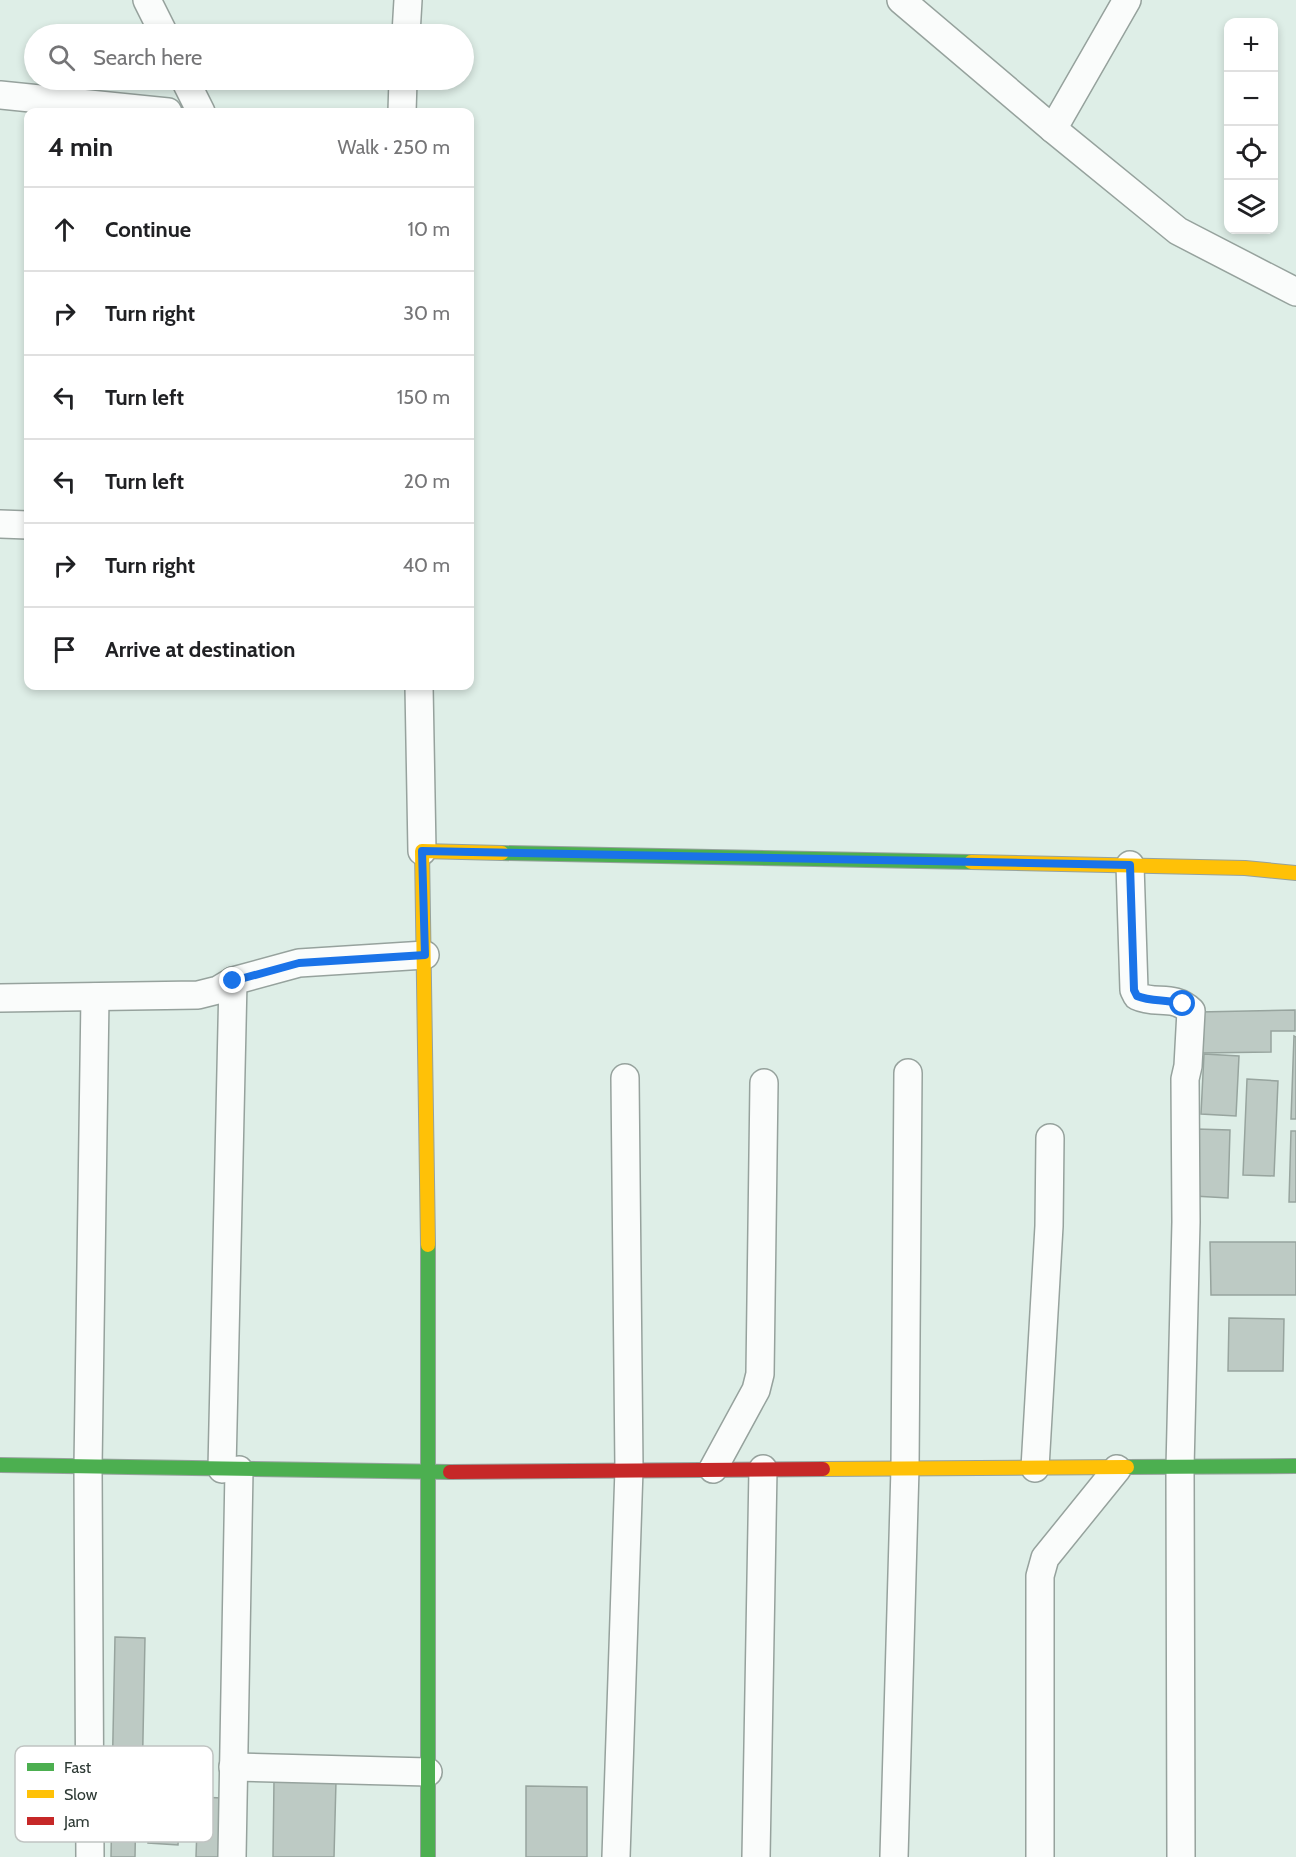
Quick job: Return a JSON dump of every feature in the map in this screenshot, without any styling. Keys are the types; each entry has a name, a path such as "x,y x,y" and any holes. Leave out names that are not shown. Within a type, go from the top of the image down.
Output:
{"street":[{"path":"147,0 159,24"},
{"path":"407,24 408,0"},
{"path":"901,0 1178,231 1296,292"},
{"path":"1053,129 1127,0"},
{"path":"190,90 199,108"},
{"path":"402,108 403,90"},
{"path":"0,95 128,108"},
{"path":"0,524 24,525"},
{"path":"419,690 425,955 430,1472 428,1857"},
{"path":"422,851 1130,865 1245,868 1296,873"},
{"path":"1130,865 1134,990 1137,996 1143,999 1171,1000 1183,1004 1191,1011 1188,1066 1185,1078 1186,1222 1180,1468 1181,1857"},
{"path":"0,999 198,995 218,990 233,981 299,963 425,955"},
{"path":"232,1857 230,1470 233,981"},
{"path":"89,1746 88,1467 95,998"},
{"path":"894,1857 905,1468 908,1073"},
{"path":"616,1857 629,1469 625,1078"},
{"path":"713,1469 756,1390 760,1374 764,1083"},
{"path":"1035,1468 1049,1226 1050,1138"},
{"path":"0,1465 430,1472 1296,1466"},
{"path":"1040,1857 1040,1576 1045,1558 1117,1468"},
{"path":"756,1857 763,1469"},
{"path":"233,1767 428,1772"},
{"path":"90,1842 90,1857"}],"building":[{"path":"1295,1010 1295,1031 1271,1031 1271,1052 1200,1053 1199,1012"},
{"path":"1294,1036 1296,1037 1296,1119 1291,1119"},
{"path":"1204,1054 1239,1056 1236,1116 1201,1114"},
{"path":"1247,1079 1278,1081 1274,1176 1243,1175"},
{"path":"1196,1129 1230,1130 1228,1198 1194,1196"},
{"path":"1291,1131 1296,1131 1296,1202 1289,1202"},
{"path":"1210,1242 1296,1242 1296,1295 1211,1295"},
{"path":"1229,1318 1284,1319 1283,1371 1228,1371"},
{"path":"115,1637 145,1638 143,1746 113,1746"},
{"path":"274,1780 336,1781 334,1857 273,1857"},
{"path":"526,1786 587,1787 587,1857 526,1857"},
{"path":"213,1798 222,1798 220,1857 196,1857 196,1842 213,1842"},
{"path":"111,1842 135,1842 135,1857 111,1857"},
{"path":"148,1842 178,1842 178,1845"}],"traffic: fast":[{"path":"502,853 971,862"},
{"path":"428,1245 428,1857"},
{"path":"0,1465 450,1472"},
{"path":"1127,1467 1296,1466"}],"traffic: slow":[{"path":"428,1245 422,851 502,853"},
{"path":"971,862 1245,868 1296,873"},
{"path":"823,1469 1127,1467"}],"traffic: jam":[{"path":"450,1472 823,1469"}],"route":[{"path":"233,981 299,963 425,955 422,851 1130,865 1134,990 1137,996 1143,999 1171,1000 1183,1004"}]}
